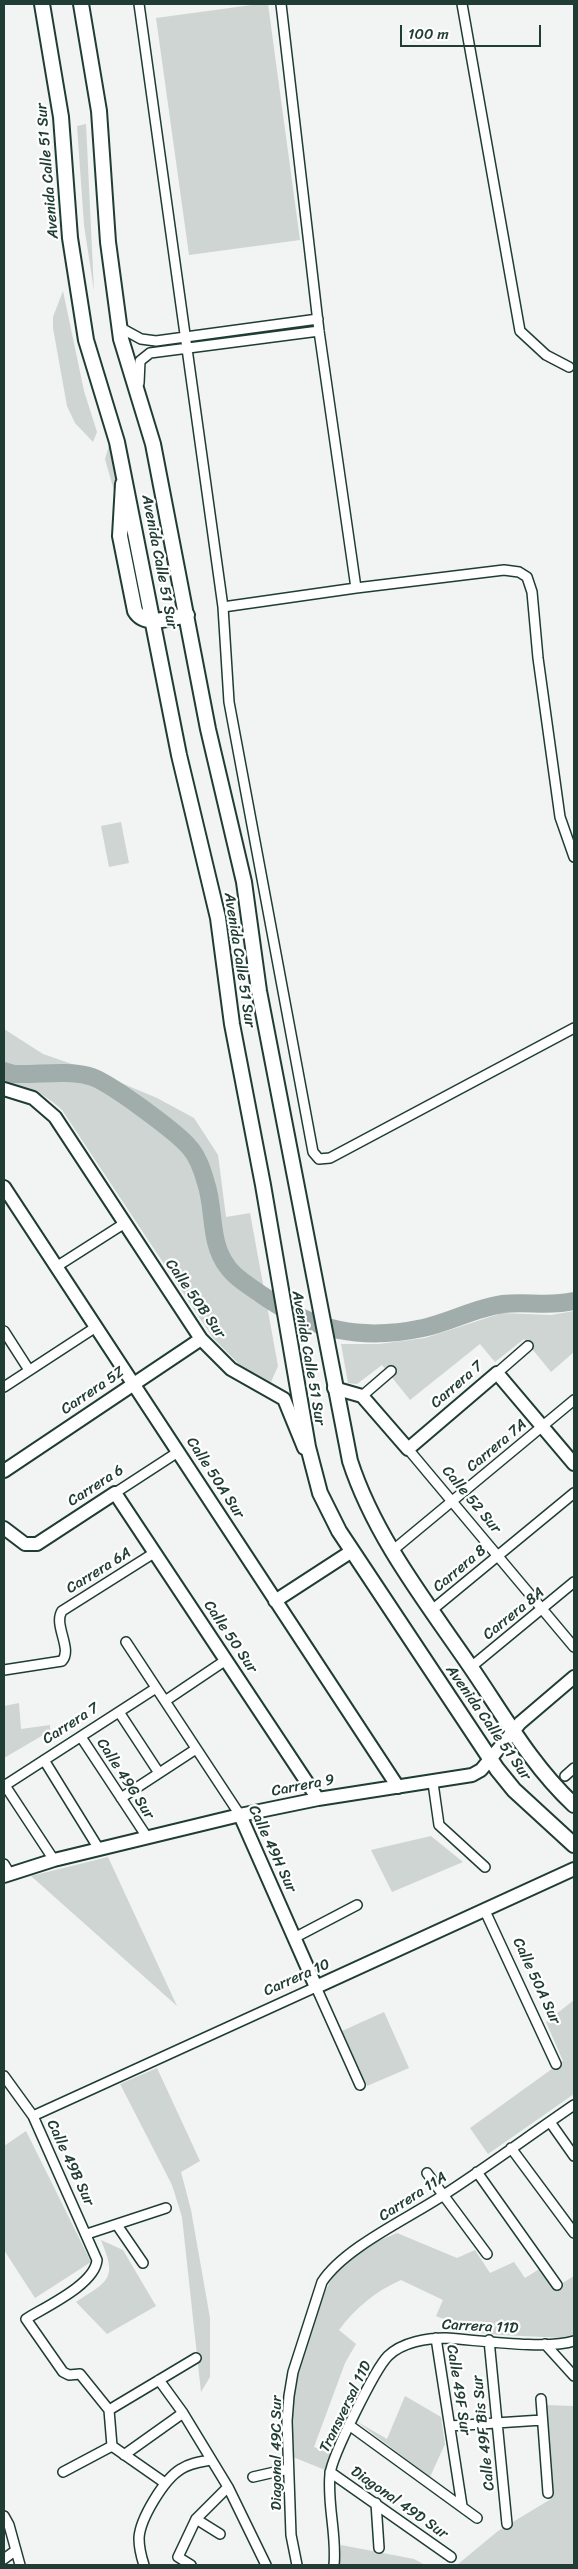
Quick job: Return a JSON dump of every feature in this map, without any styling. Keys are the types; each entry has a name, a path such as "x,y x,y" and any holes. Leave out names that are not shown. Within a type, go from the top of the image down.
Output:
{"main road":[{"name":"Avenida Calle 51 Sur","path":"42,4 61,117 70,238 82,315 92,364 109,413 124,471 120,526 134,605 139,616 154,621 179,755 218,918 232,1024 263,1185 300,1412 316,1482 325,1507 352,1551 490,1758 514,1790 574,1845"},
{"name":"Avenida Calle 51 Sur","path":"81,4 99,110 105,213 119,327 126,359 154,452 210,738 244,882 259,991 346,1445 356,1479 366,1503 392,1551 513,1730 546,1776 574,1805"},
{"path":"154,621 186,615"}],"street":[{"path":"139,4 223,607 229,702 316,1156 324,1160 330,1158 574,1028"},
{"path":"281,4 318,319 356,588"},
{"path":"462,4 520,331 546,355 569,366"},
{"path":"119,327 130,334 148,341 318,319"},
{"path":"141,411 138,376 140,361 150,353 320,331"},
{"path":"223,607 504,570 520,572 527,577 532,592 538,658 560,816 574,857"},
{"name":"Calle 50B Sur","path":"4,1089 33,1098 55,1118 201,1339 231,1369 278,1394 286,1401 316,1482"},
{"name":"Calle 50A Sur","path":"4,1187 398,1788"},
{"path":"56,1267 124,1223"},
{"path":"4,1387 96,1327"},
{"path":"4,1331 30,1370"},
{"name":"Carrera 5Z","path":"4,1471 201,1339"},
{"name":"Carrera 7","path":"408,1450 528,1346"},
{"path":"334,1388 362,1396 391,1371"},
{"path":"497,1372 574,1464"},
{"name":"Calle 52 Sur","path":"362,1396 574,1647"},
{"name":"Carrera 7A","path":"392,1551 574,1400"},
{"name":"Carrera 6","path":"4,1528 25,1544 32,1545 115,1494 178,1452"},
{"name":"Carrera 8","path":"432,1610 574,1493"},
{"name":"Calle 50 Sur","path":"115,1494 318,1799"},
{"path":"276,1600 352,1551"},
{"name":"Carrera 6A","path":"4,1670 64,1659 60,1614 65,1608 154,1553"},
{"name":"Carrera 8A","path":"470,1667 574,1582"},
{"name":"Calle 49H Sur","path":"126,1642 240,1815 360,2085"},
{"path":"165,1701 226,1660"},
{"name":"Carrera 9","path":"6,1871 240,1815 318,1799 433,1783 472,1775 481,1770 513,1730 574,1677"},
{"name":"Carrera 7","path":"4,1785 156,1688"},
{"path":"119,1712 159,1773"},
{"name":"Calle 49G Sur","path":"81,1737 147,1837"},
{"path":"121,1798 196,1749"},
{"path":"44,1760 99,1849"},
{"path":"565,1776 574,1768"},
{"path":"433,1783 439,1825 485,1867"},
{"path":"4,1785 54,1860"},
{"name":"Carrera 10","path":"33,2116 574,1870"},
{"path":"294,1938 357,1905"},
{"name":"Calle 50A Sur","path":"486,1911 556,2064"},
{"name":"Calle 49B Sur","path":"4,2076 33,2116 96,2254 96,2268 87,2280 26,2319 64,2372 69,2375 80,2374 109,2410"},
{"name":"Carrera 11A","path":"303,2341 322,2282 336,2264 443,2195 574,2105"},
{"path":"550,2122 574,2156"},
{"path":"512,2148 574,2233"},
{"path":"477,2172 557,2284"},
{"path":"427,2173 487,2254"},
{"path":"87,2234 166,2208"},
{"path":"117,2225 143,2263"},
{"name":"Carrera 11D","path":"388,2355 404,2346 436,2338 545,2344 574,2341"},
{"name":"Calle 49F Sur","path":"436,2338 462,2506"},
{"name":"Calle 49F Bis Sur","path":"489,2340 507,2524"},
{"name":"Diagonal 49C Sur","path":"297,2565 291,2535 288,2469 289,2396 303,2341"},
{"path":"545,2344 574,2376"},
{"name":"Transversal 11D","path":"330,2472 349,2425 377,2370 388,2355"},
{"path":"165,2483 112,2446 109,2410 196,2358"},
{"path":"159,2380 183,2413 228,2487 266,2565"},
{"path":"541,2399 548,2493"},
{"path":"124,2455 183,2413"},
{"path":"450,2426 542,2420"},
{"path":"349,2425 477,2518"},
{"path":"63,2472 112,2446"},
{"path":"144,2565 139,2536 165,2483 180,2469 193,2463 211,2460"},
{"path":"253,2477 288,2469"},
{"path":"330,2472 334,2565"},
{"name":"Diagonal 49D Sur","path":"330,2472 451,2558"},
{"path":"191,2565 178,2557 196,2520 228,2487"},
{"path":"376,2503 379,2548"},
{"path":"4,2516 9,2525 20,2565"},
{"path":"196,2520 220,2534"},
{"path":"4,2559 16,2550"}],"shaded area":[{"path":"268,4 300,240 189,255 156,18"},
{"path":"86,124 94,291 84,225 77,126"},
{"path":"63,291 84,391 97,432 93,442 75,423 67,406 53,328 53,317"},
{"path":"110,442 118,470 116,498 105,459"},
{"path":"121,822 129,863 109,867 101,826"},
{"path":"4,1029 43,1054 95,1072 157,1098 194,1118 218,1155 226,1217 250,1213 278,1366 271,1382 242,1367 213,1338 62,1110 35,1092 4,1083"},
{"path":"574,1311 574,1352 551,1372 524,1339 495,1362 480,1344 410,1400 382,1365 357,1384 348,1383 341,1344 379,1344 425,1338 502,1313 551,1315"},
{"path":"19,1703 21,1729 50,1725 50,1731 4,1758 4,1706"},
{"path":"431,1836 463,1862 392,1892 371,1850"},
{"path":"108,1857 177,2006 31,1876"},
{"path":"574,2000 574,2094 488,2154 470,2128 563,2061 546,2022"},
{"path":"384,2012 409,2068 367,2086 342,2031"},
{"path":"157,2068 200,2161 181,2172 191,2210 210,2318 210,2377 201,2392 182,2217 172,2185 120,2084"},
{"path":"26,2131 91,2262 35,2298 4,2250 4,2146"},
{"path":"397,2233 457,2258 475,2250 490,2273 514,2262 525,2278 541,2268 556,2287 574,2276 574,2336 565,2338 501,2335 444,2329 451,2322 436,2316 443,2300 401,2280 392,2284 352,2314 339,2330 356,2344 345,2363 314,2447 332,2454 325,2470 293,2457 292,2403 303,2349 325,2292 343,2263 361,2249"},
{"path":"101,2240 123,2250 156,2306 107,2334 76,2302 96,2289 107,2277 109,2263"},
{"path":"405,2396 441,2417 445,2444 430,2477 356,2421 387,2439"},
{"path":"545,2405 574,2406 574,2565 457,2565 498,2531 551,2499"},
{"path":"341,2545 414,2559 425,2565 338,2565"}],"waterway":[{"path":"4,1071 14,1074 61,1073 89,1076 111,1087 172,1131 190,1148 200,1165 209,1193 217,1247 227,1266 234,1274 262,1295 281,1307 319,1325 359,1333 400,1332 423,1328 503,1304 555,1304 574,1301"}]}
